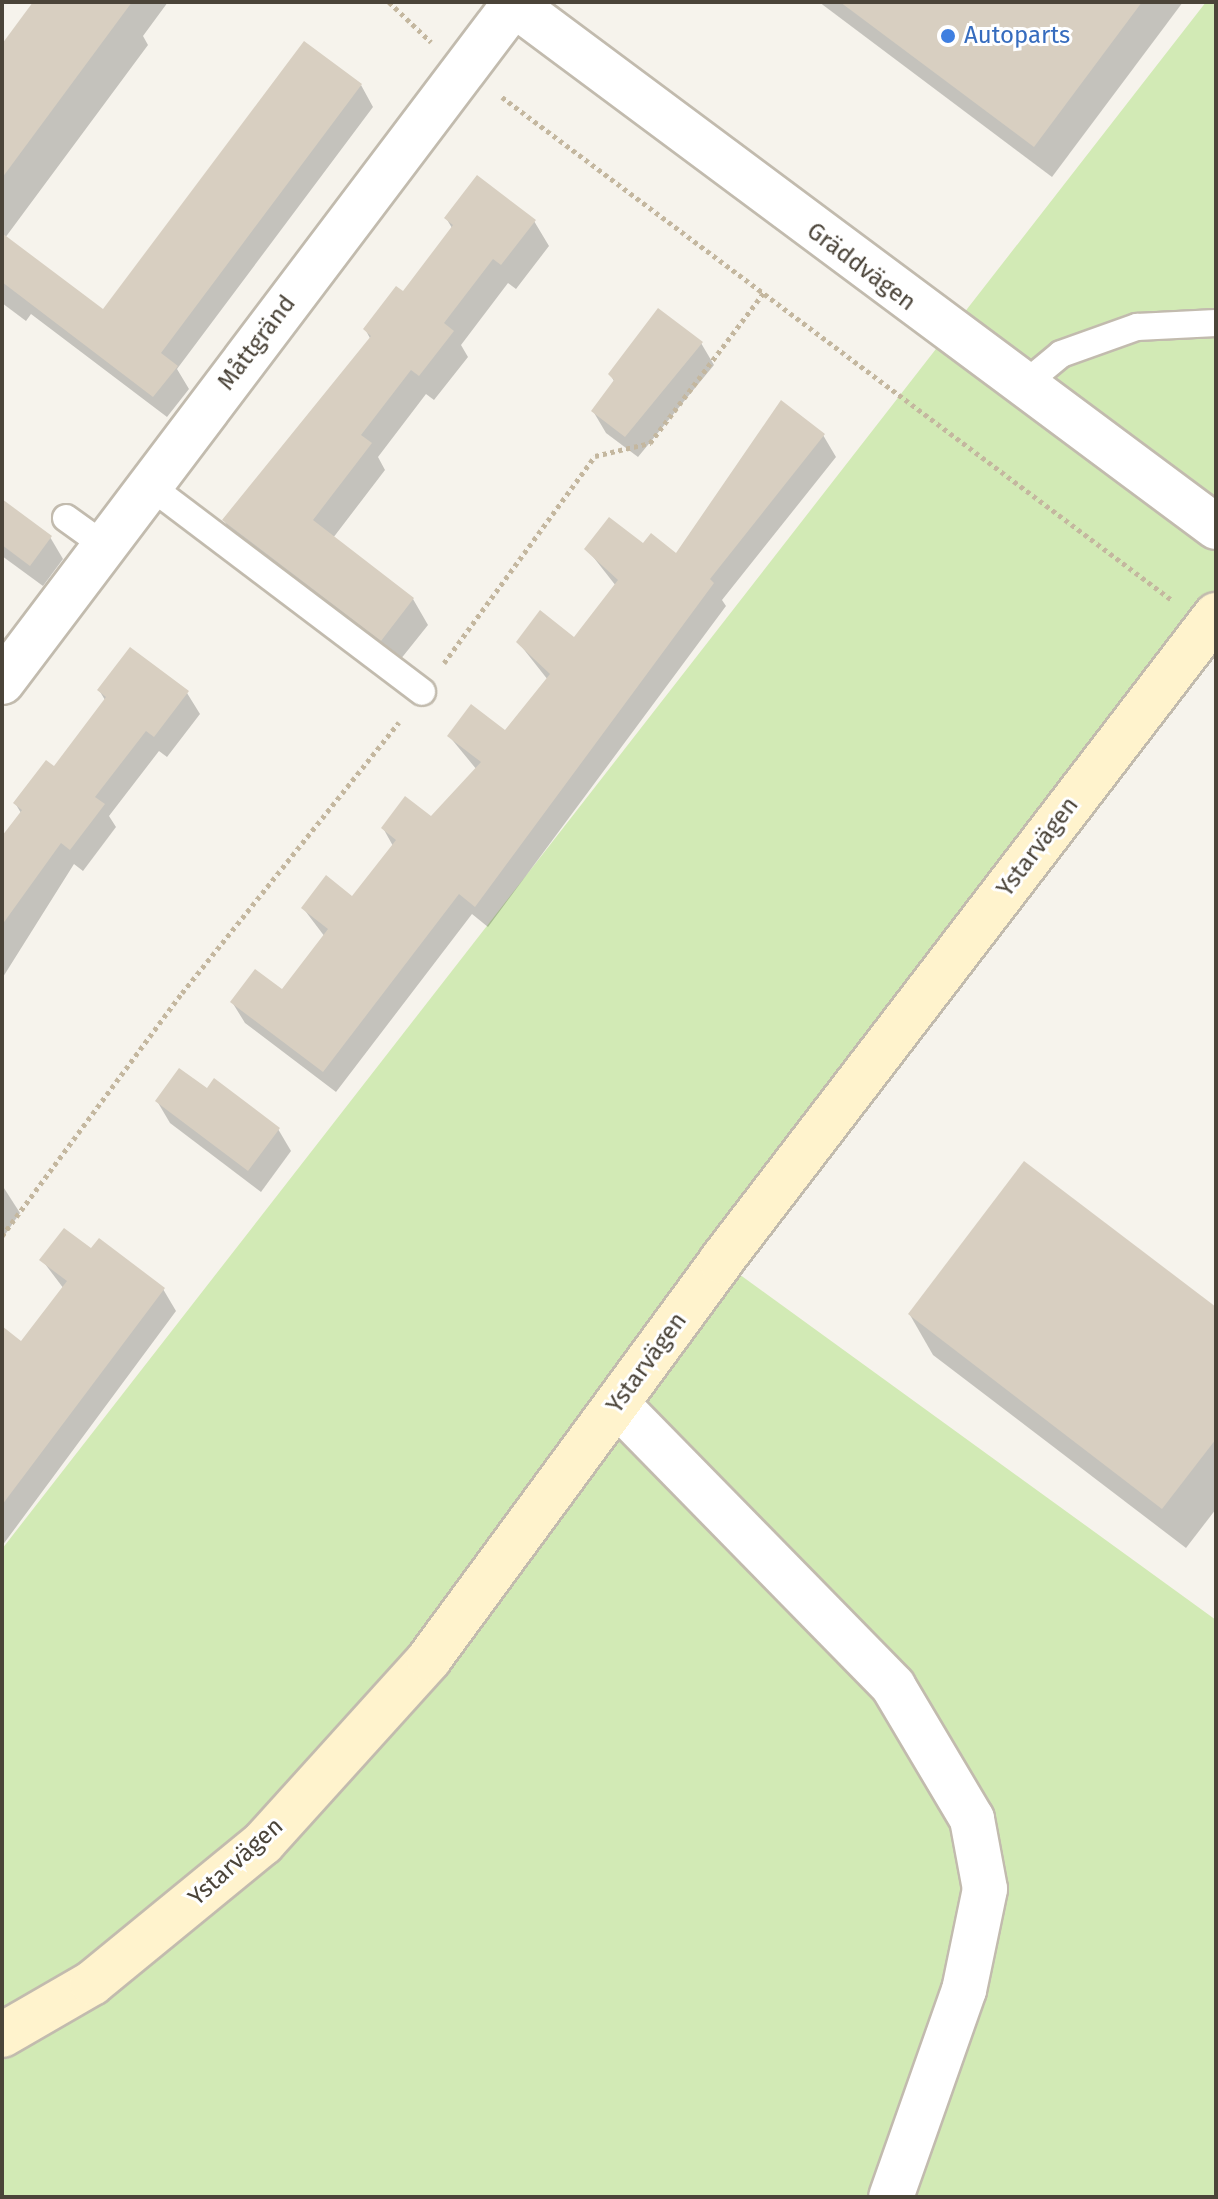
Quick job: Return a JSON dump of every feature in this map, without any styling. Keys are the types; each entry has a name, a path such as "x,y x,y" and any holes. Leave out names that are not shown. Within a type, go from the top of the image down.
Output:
{"street":[{"name":"Måttgränd","path":"2,682 513,3"},
{"name":"Gräddvägen","path":"513,3 1020,388 1216,527"},
{"name":"Ystarvägen","path":"2,2035 92,1983 263,1843 429,1659 617,1404 1212,620"},
{"path":"617,1404 893,1686 972,1819 985,1889 964,1990 891,2197"}],"lane":[{"path":"1020,388 1061,354 1137,327 1216,323"},
{"path":"150,486 422,692"},
{"path":"66,518 105,546"}],"path":[{"path":"389,2 463,71 1212,620"},
{"path":"2,1236 182,993 422,692 595,456 650,443 765,291"}],"green space":[{"path":"1206,2 1216,2 1216,615 721,1261 1216,1620 1216,2197 2,2197 2,1549"}],"building":[{"path":"33,2 132,2 2,178 2,44"},
{"path":"840,2 1142,2 1034,147"},
{"path":"304,41 362,84 161,353 178,366 153,397 2,282 2,233 103,309"},
{"path":"477,175 536,220 501,265 493,259 444,323 454,331 419,376 411,370 361,435 372,443 313,520 414,598 381,641 222,520 371,336 363,329 396,286 403,291 453,225 444,218"},
{"path":"658,308 703,342 625,437 591,411 614,380 608,374"},
{"path":"781,400 825,434 710,579 714,583 475,907 459,894 323,1072 230,1002 255,969 282,989 328,929 301,908 326,875 352,896 396,840 381,828 405,796 431,816 481,762 447,736 471,704 505,730 550,674 516,642 540,610 574,637 618,580 584,549 609,517 643,543 651,533 676,553"},
{"path":"2,499 52,536 30,566 2,545"},
{"path":"130,647 189,691 154,737 146,731 95,797 105,804 70,850 61,843 2,925 2,836 22,810 13,803 46,760 54,766 106,697 97,690"},
{"path":"179,1068 207,1088 214,1078 280,1128 248,1171 155,1101"},
{"path":"1024,1161 1216,1307 1216,1439 1162,1509 908,1314"},
{"path":"64,1228 91,1248 99,1238 165,1288 2,1505 2,1326 21,1341 67,1281 39,1260"}],"place":[{"name":"Autoparts","path":"948,36"}]}
